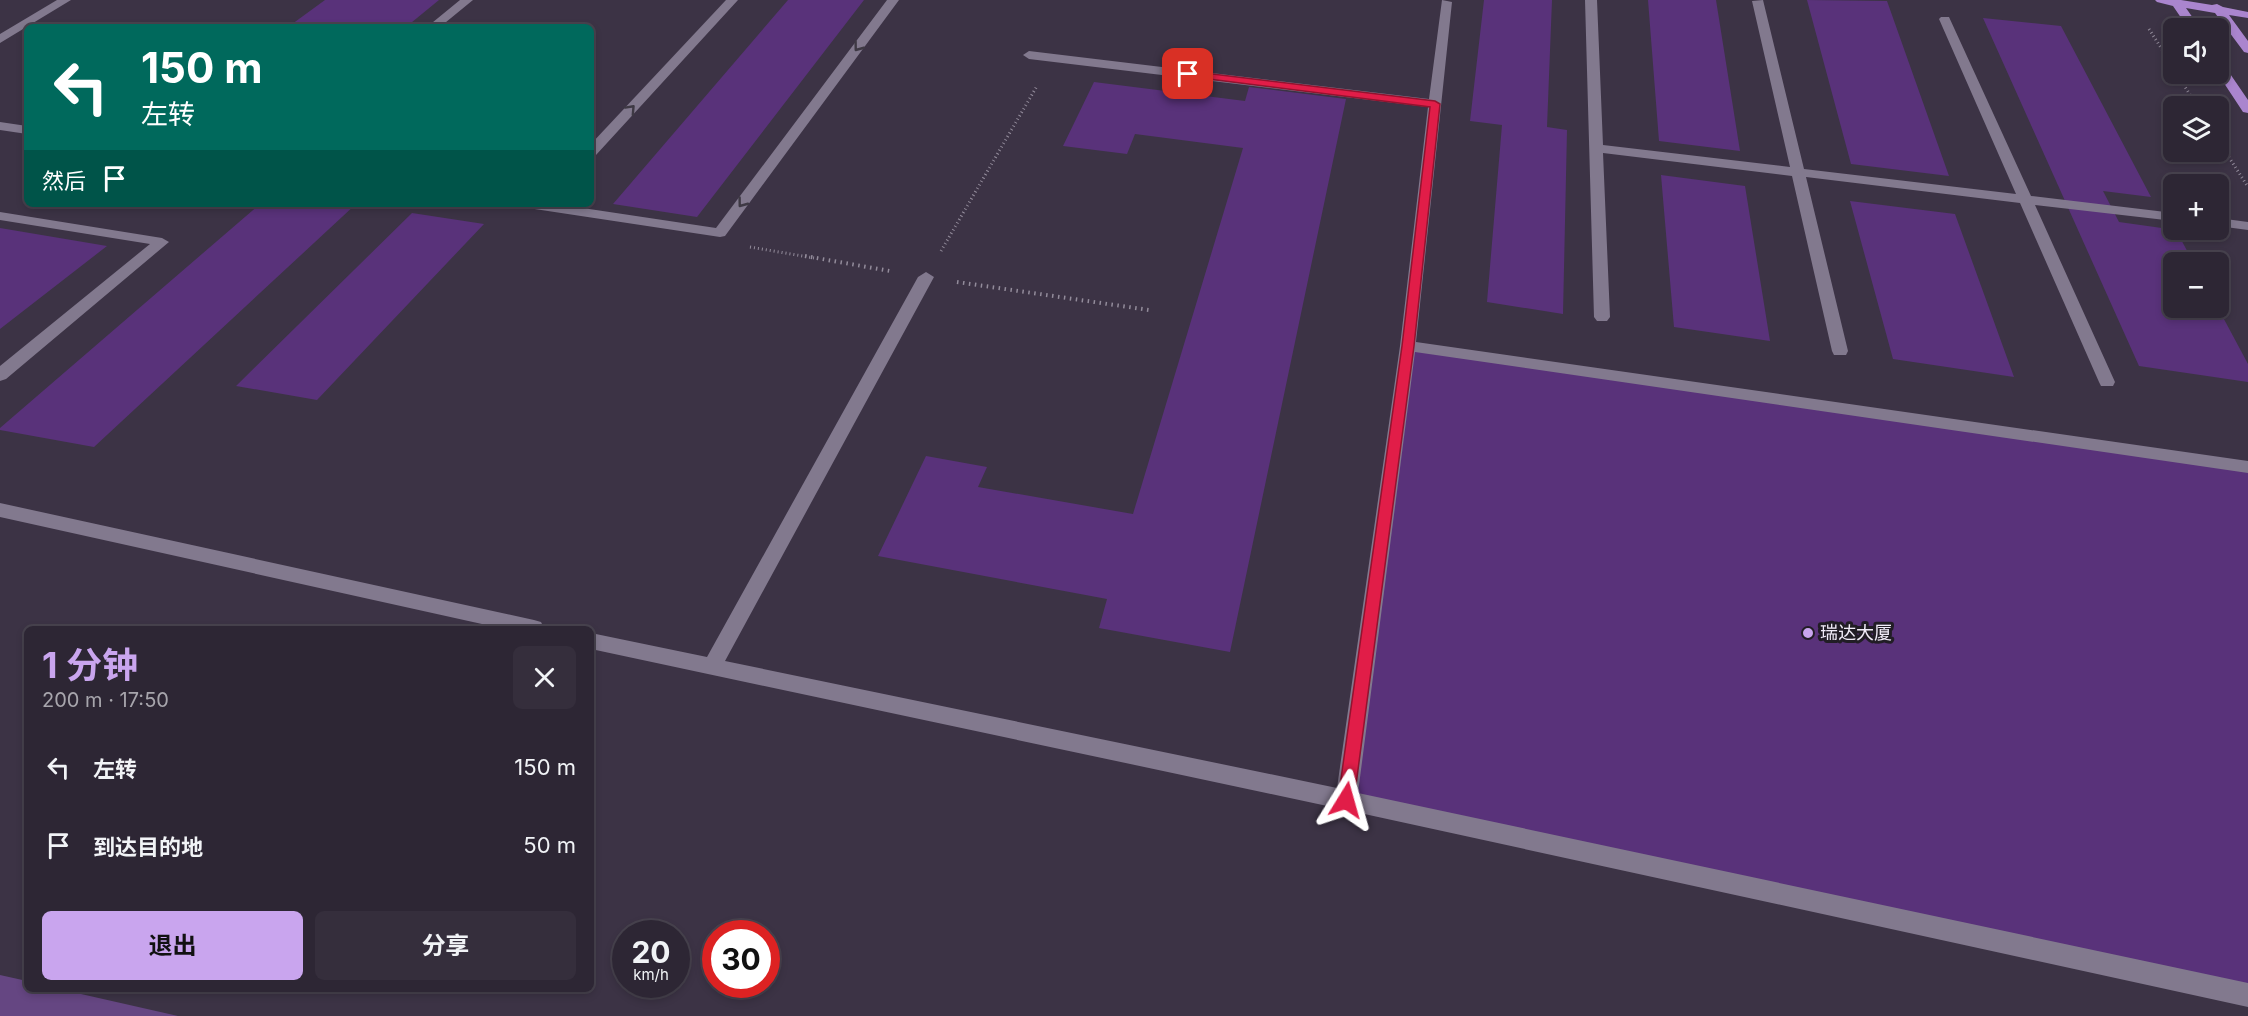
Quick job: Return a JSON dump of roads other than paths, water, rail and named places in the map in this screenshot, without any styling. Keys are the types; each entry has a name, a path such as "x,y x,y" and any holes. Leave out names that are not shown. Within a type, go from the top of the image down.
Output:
{"main road":[{"path":"2161,0 2248,15"},
{"path":"2212,0 2248,49"},
{"path":"2176,1 2187,18"},
{"path":"2229,81 2248,109"}],"street":[{"path":"25,24 65,0"},
{"path":"438,24 467,0"},
{"path":"594,149 732,0"},
{"path":"550,207 720,233 893,0"},
{"path":"1591,0 1602,317"},
{"path":"1758,0 1840,351"},
{"path":"1346,800 1408,346 1446,2"},
{"path":"1945,19 2107,382"},
{"path":"0,39 24,25"},
{"path":"1029,55 1435,104"},
{"path":"0,126 24,130"},
{"path":"1596,148 2163,216"},
{"path":"0,216 162,242 0,375"},
{"path":"2229,223 2248,226"},
{"path":"711,668 926,277"},
{"path":"1408,346 2248,467"},
{"path":"0,510 525,626"},
{"path":"594,642 1346,800 2248,995"}],"place":[{"name":"瑞达大厦","path":"1808,633"}]}
